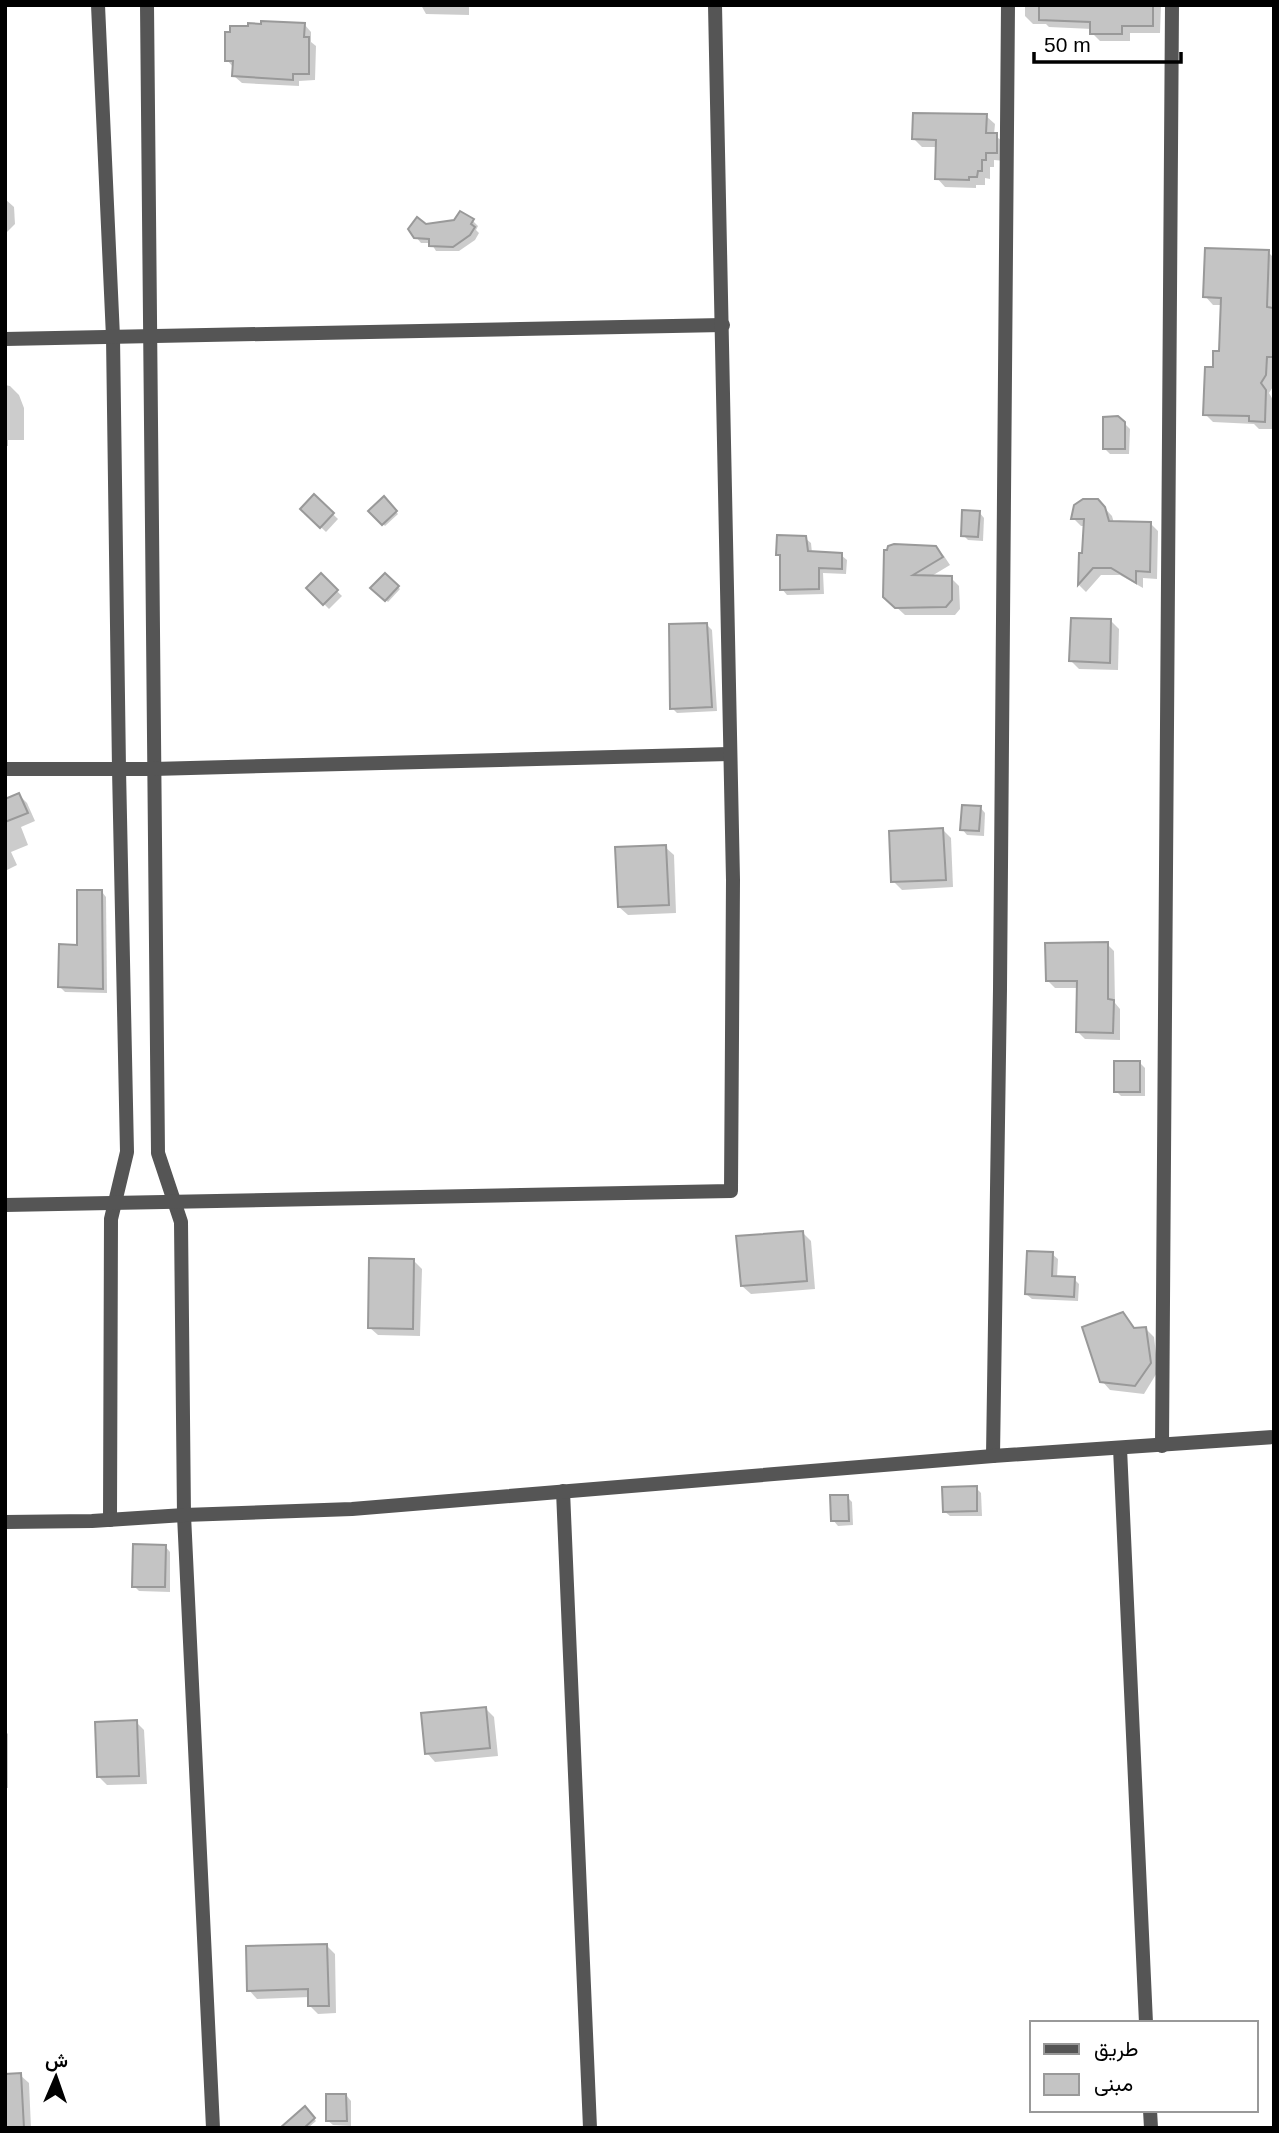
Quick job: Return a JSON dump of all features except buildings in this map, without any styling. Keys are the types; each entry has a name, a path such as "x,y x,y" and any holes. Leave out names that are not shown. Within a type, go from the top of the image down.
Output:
{"street":[{"path":"98,5 113,337 127,1152 114,1203 109,1388 110,1520"},
{"path":"147,5 158,1153 181,1222 184,1515 213,2128"},
{"path":"5,1205 731,1191 733,880 715,5"},
{"path":"993,1456 1000,975 1007,5"},
{"path":"1162,1446 1172,5"},
{"path":"5,339 723,325"},
{"path":"5,769 153,769 729,754"},
{"path":"5,1522 352,1509 993,1456 1274,1437"},
{"path":"1120,1448 1146,2021"},
{"path":"563,1491 590,2128"}]}
